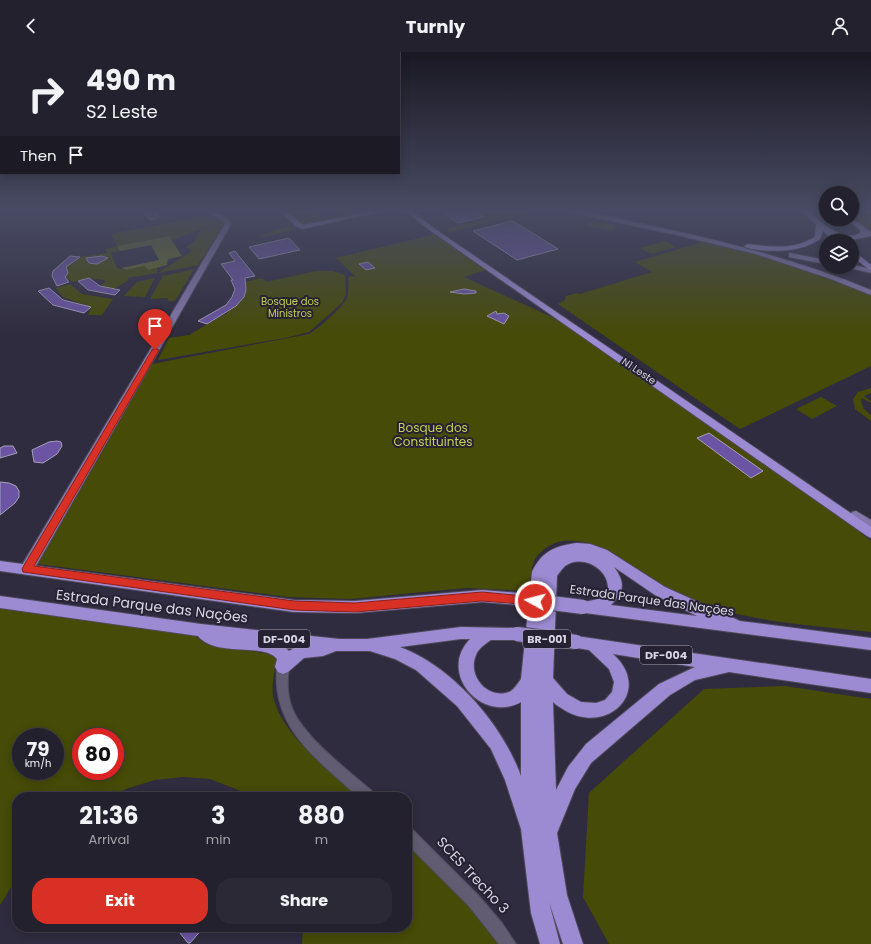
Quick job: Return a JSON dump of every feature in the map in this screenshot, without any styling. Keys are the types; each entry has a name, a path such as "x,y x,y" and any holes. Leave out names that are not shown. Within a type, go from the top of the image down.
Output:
{"highway":[{"name":"N1 Leste","path":"465,252 852,516"},
{"name":"N1 Leste","path":"472,252 852,516"},
{"path":"859,259 870,269"},
{"path":"852,516 871,532"},
{"name":"BR-001","path":"550,944 541,913 539,833 537,680 539,572 543,563 550,555 571,548 584,548 610,557 654,587 682,602 741,628"},
{"name":"BR-001","path":"537,680 550,576 558,563 566,559 576,557 589,558 602,564 615,576 616,585 614,592 608,600 601,604 584,607"},
{"name":"Estrada Parque das Nações","path":"0,566 294,606 355,607 482,596 520,599 871,644"},
{"name":"Estrada Parque das Nações","path":"0,602 202,630 339,645 367,645 455,633 517,634 739,665 871,686"},
{"path":"202,630 208,638 221,642 276,648 284,654 283,667"},
{"path":"489,633 475,644 469,652 465,665 465,676 470,684 488,698 500,701 513,698 537,680 551,690 563,702 573,708 589,712 602,710 613,704 621,693 623,681 617,667 608,656 593,645"},
{"path":"283,667 296,653 304,650 322,651 339,645"},
{"name":"BR-001","path":"367,645 397,653 429,670 472,712 492,735 504,755 539,833 573,944"},
{"name":"BR-001","path":"539,833 586,756 648,701 674,683 692,673 711,668 739,665"}],"main road":[{"path":"27,569 212,252"},
{"path":"753,252 802,265 871,293"},
{"path":"775,252 819,261"},
{"path":"859,268 870,269"},
{"name":"N1 Leste","path":"852,516 871,525"}],"street":[{"path":"283,667 283,695 289,715 301,732 363,792"},
{"name":"SCES Trecho 3","path":"412,839 466,891 492,920 508,944"}],"green space":[{"path":"106,252 117,252 111,253 117,268 127,270 144,266 149,270 157,268 157,273 127,278 129,280 114,289 106,288 101,285 105,282 105,280 87,278 73,282 65,277 68,273 66,267 80,257 107,253"},
{"path":"191,252 206,252 198,265 158,273"},
{"name":"Bosque dos Constituintes","path":"363,252 460,252 486,270 464,277 565,323 835,513 871,541 871,632 793,624 717,609 668,589 606,549 579,541 563,541 550,545 536,557 532,568 530,591 466,588 350,599 288,597 38,564 152,364 309,334 330,318 340,307 348,296 349,276 356,277 336,258"},
{"path":"647,252 660,252 652,254"},
{"path":"670,252 747,252 811,271 851,287 871,296 871,366 740,429 558,304 565,300 566,296 577,293 580,294 652,272 635,262"},
{"path":"194,269 175,301 168,301 168,298 150,299 163,276"},
{"name":"Bosque dos Ministros","path":"316,271 332,271 345,275 346,294 342,303 309,332 285,338 158,360 169,338 189,335 227,313 244,297 246,290 245,282 262,278 266,282"},
{"path":"155,278 145,297 124,296 137,282"},
{"path":"70,284 82,294 113,299 102,315 88,315 91,307 63,297 56,288"},
{"path":"871,388 871,393 864,396 871,401 871,403 862,398 861,401 863,408 871,415 871,421 855,409 853,399 858,392"},
{"path":"821,397 837,406 812,419 796,409"},
{"path":"0,608 192,634 206,644 276,655 273,696 285,724 308,751 352,792 243,792 210,779 183,777 155,780 120,792 12,792 12,886 0,905"},
{"path":"785,686 871,699 871,944 609,944 583,897 589,793 704,689"},
{"path":"412,850 468,904 490,930 499,944 302,944 303,932 412,932"}],"shaded area":[{"path":"155,252 179,252 182,256 168,259 167,265 149,270 144,266 127,270 121,268 159,260"}],"building":[{"path":"236,252 255,276 245,278 246,290 244,297 236,306 207,324 198,321 226,305 232,297 235,289 231,280 233,280 221,264 235,261 229,253"},
{"path":"253,252 293,252 259,259"},
{"path":"504,252 548,252 517,260"},
{"path":"70,256 80,257 66,267 68,273 65,277 69,282 57,286 52,276 53,271"},
{"path":"102,256 108,258 97,264 89,263 86,258"},
{"path":"368,262 375,268 366,270 359,264"},
{"path":"89,278 100,286 120,290 115,295 88,290 78,281"},
{"path":"49,288 63,300 91,307 84,313 53,305 38,291"},
{"path":"464,289 476,291 476,293 464,294 450,292"},
{"path":"496,311 497,314 504,313 509,316 504,324 487,316"},
{"path":"709,433 763,471 751,478 697,438"},
{"path":"49,442 61,442 62,446 57,454 43,463 34,462 32,450"},
{"path":"4,446 13,446 17,453 0,458 0,448"},
{"path":"0,482 9,483 16,486 19,491 19,497 15,503 0,515"},
{"path":"179,932 200,932 190,943 188,943"}],"route":[{"path":"155,350 27,569 294,606 355,607 482,596 535,601"}]}
